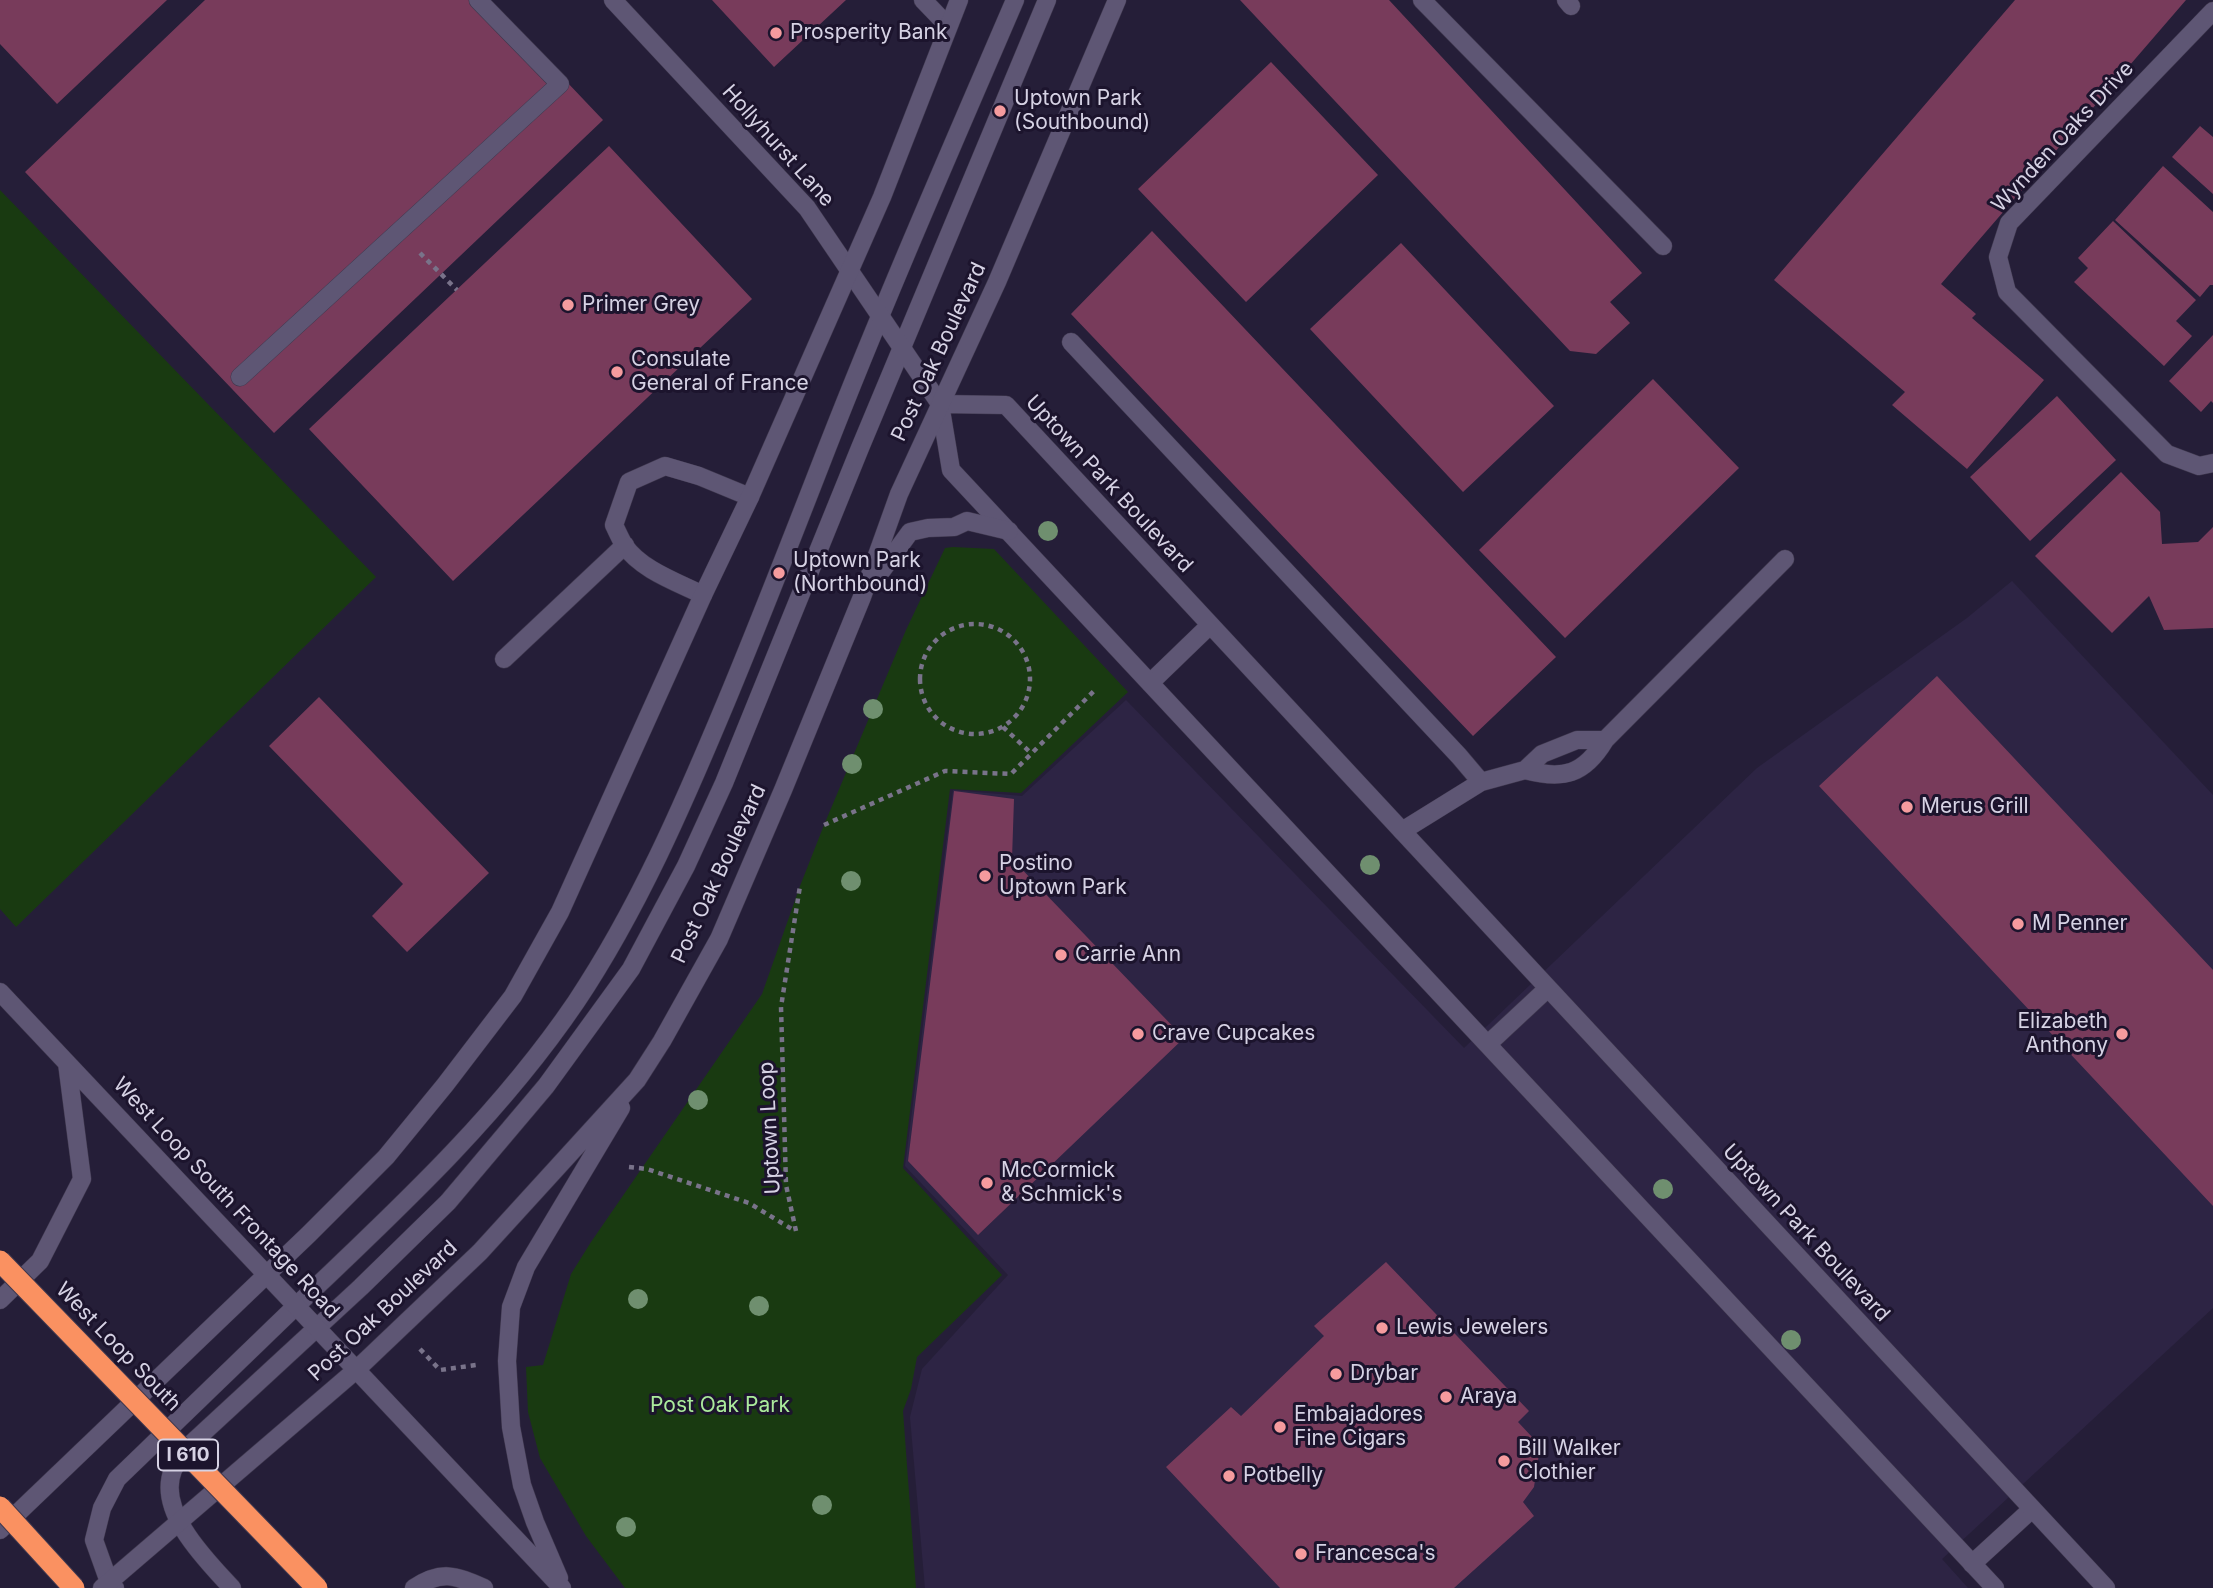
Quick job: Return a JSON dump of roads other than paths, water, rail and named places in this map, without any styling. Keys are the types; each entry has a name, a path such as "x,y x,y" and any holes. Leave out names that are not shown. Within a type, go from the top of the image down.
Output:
{"highway":[{"name":"West Loop South","path":"0,1261 317,1588"},
{"path":"0,1507 74,1588"}],"main road":[{"path":"240,377 560,84 478,0"},
{"name":"Hollyhurst Lane","path":"613,0 807,208 940,404"},
{"path":"923,0 948,26"},
{"path":"0,1530 386,1157 513,996 560,912 803,380 882,197 959,0"},
{"path":"109,1586 94,1540 102,1508 117,1479 467,1139 523,1075 577,999 639,896 685,800 881,318 1015,0"},
{"path":"232,1588 199,1552 180,1521 169,1497 173,1471 192,1443 448,1202 547,1086 631,969 686,866 724,783 1047,0"},
{"name":"Post Oak Boulevard","path":"109,1586 180,1521 356,1370 480,1252 637,1080 662,1041 719,939 862,597 900,494 997,282 1117,0"},
{"path":"1422,0 1663,246"},
{"name":"Wynden Oaks Drive","path":"2213,11 2009,223 1998,257 2007,292 2166,454 2199,466 2213,463"},
{"path":"1071,342 1481,782"},
{"path":"940,404 951,470 1995,1588"},
{"name":"Uptown Park Boulevard","path":"940,404 1006,405 2106,1588"},
{"path":"703,596 637,559 625,545 614,525 629,482 665,466 699,476 750,497"},
{"path":"862,597 910,532 954,527 967,521 1009,531"},
{"path":"504,659 625,545"},
{"path":"1402,831 1481,782 1525,770 1554,776 1580,768 1785,559"},
{"path":"1150,683 1209,626"},
{"path":"1525,770 1542,754 1566,744 1577,740 1605,740"},
{"path":"1488,1044 1547,989"},
{"name":"West Loop South Frontage Road","path":"0,992 563,1588"},
{"path":"0,1300 40,1261 82,1179 67,1063"},
{"path":"563,1588 522,1485 513,1438 507,1361 511,1307 526,1267 637,1080"},
{"path":"1972,1564 2032,1509"},
{"path":"414,1588 430,1578 458,1576 484,1588"}],"place":[{"name":"Prosperity Bank","path":"776,33"},
{"name":"Uptown Park (Southbound)","path":"1000,111"},
{"name":"Primer Grey","path":"568,305"},
{"name":"Consulate General of France","path":"617,372"},
{"name":"Uptown Park (Northbound)","path":"779,573"},
{"name":"Merus Grill","path":"1907,807"},
{"name":"Postino Uptown Park","path":"985,876"},
{"name":"M Penner","path":"2018,924"},
{"name":"Carrie Ann","path":"1061,955"},
{"name":"Crave Cupcakes","path":"1138,1034"},
{"name":"Elizabeth Anthony","path":"2122,1034"},
{"name":"McCormick & Schmick's","path":"987,1183"},
{"name":"Lewis Jewelers","path":"1382,1328"},
{"name":"Drybar","path":"1336,1374"},
{"name":"Araya","path":"1446,1397"},
{"name":"Embajadores Fine Cigars","path":"1280,1427"},
{"name":"Bill Walker Clothier","path":"1504,1461"},
{"name":"Potbelly","path":"1229,1476"},
{"name":"Francesca's","path":"1301,1554"}],"park label":[{"name":"Post Oak Park","path":"720,1406"}]}
